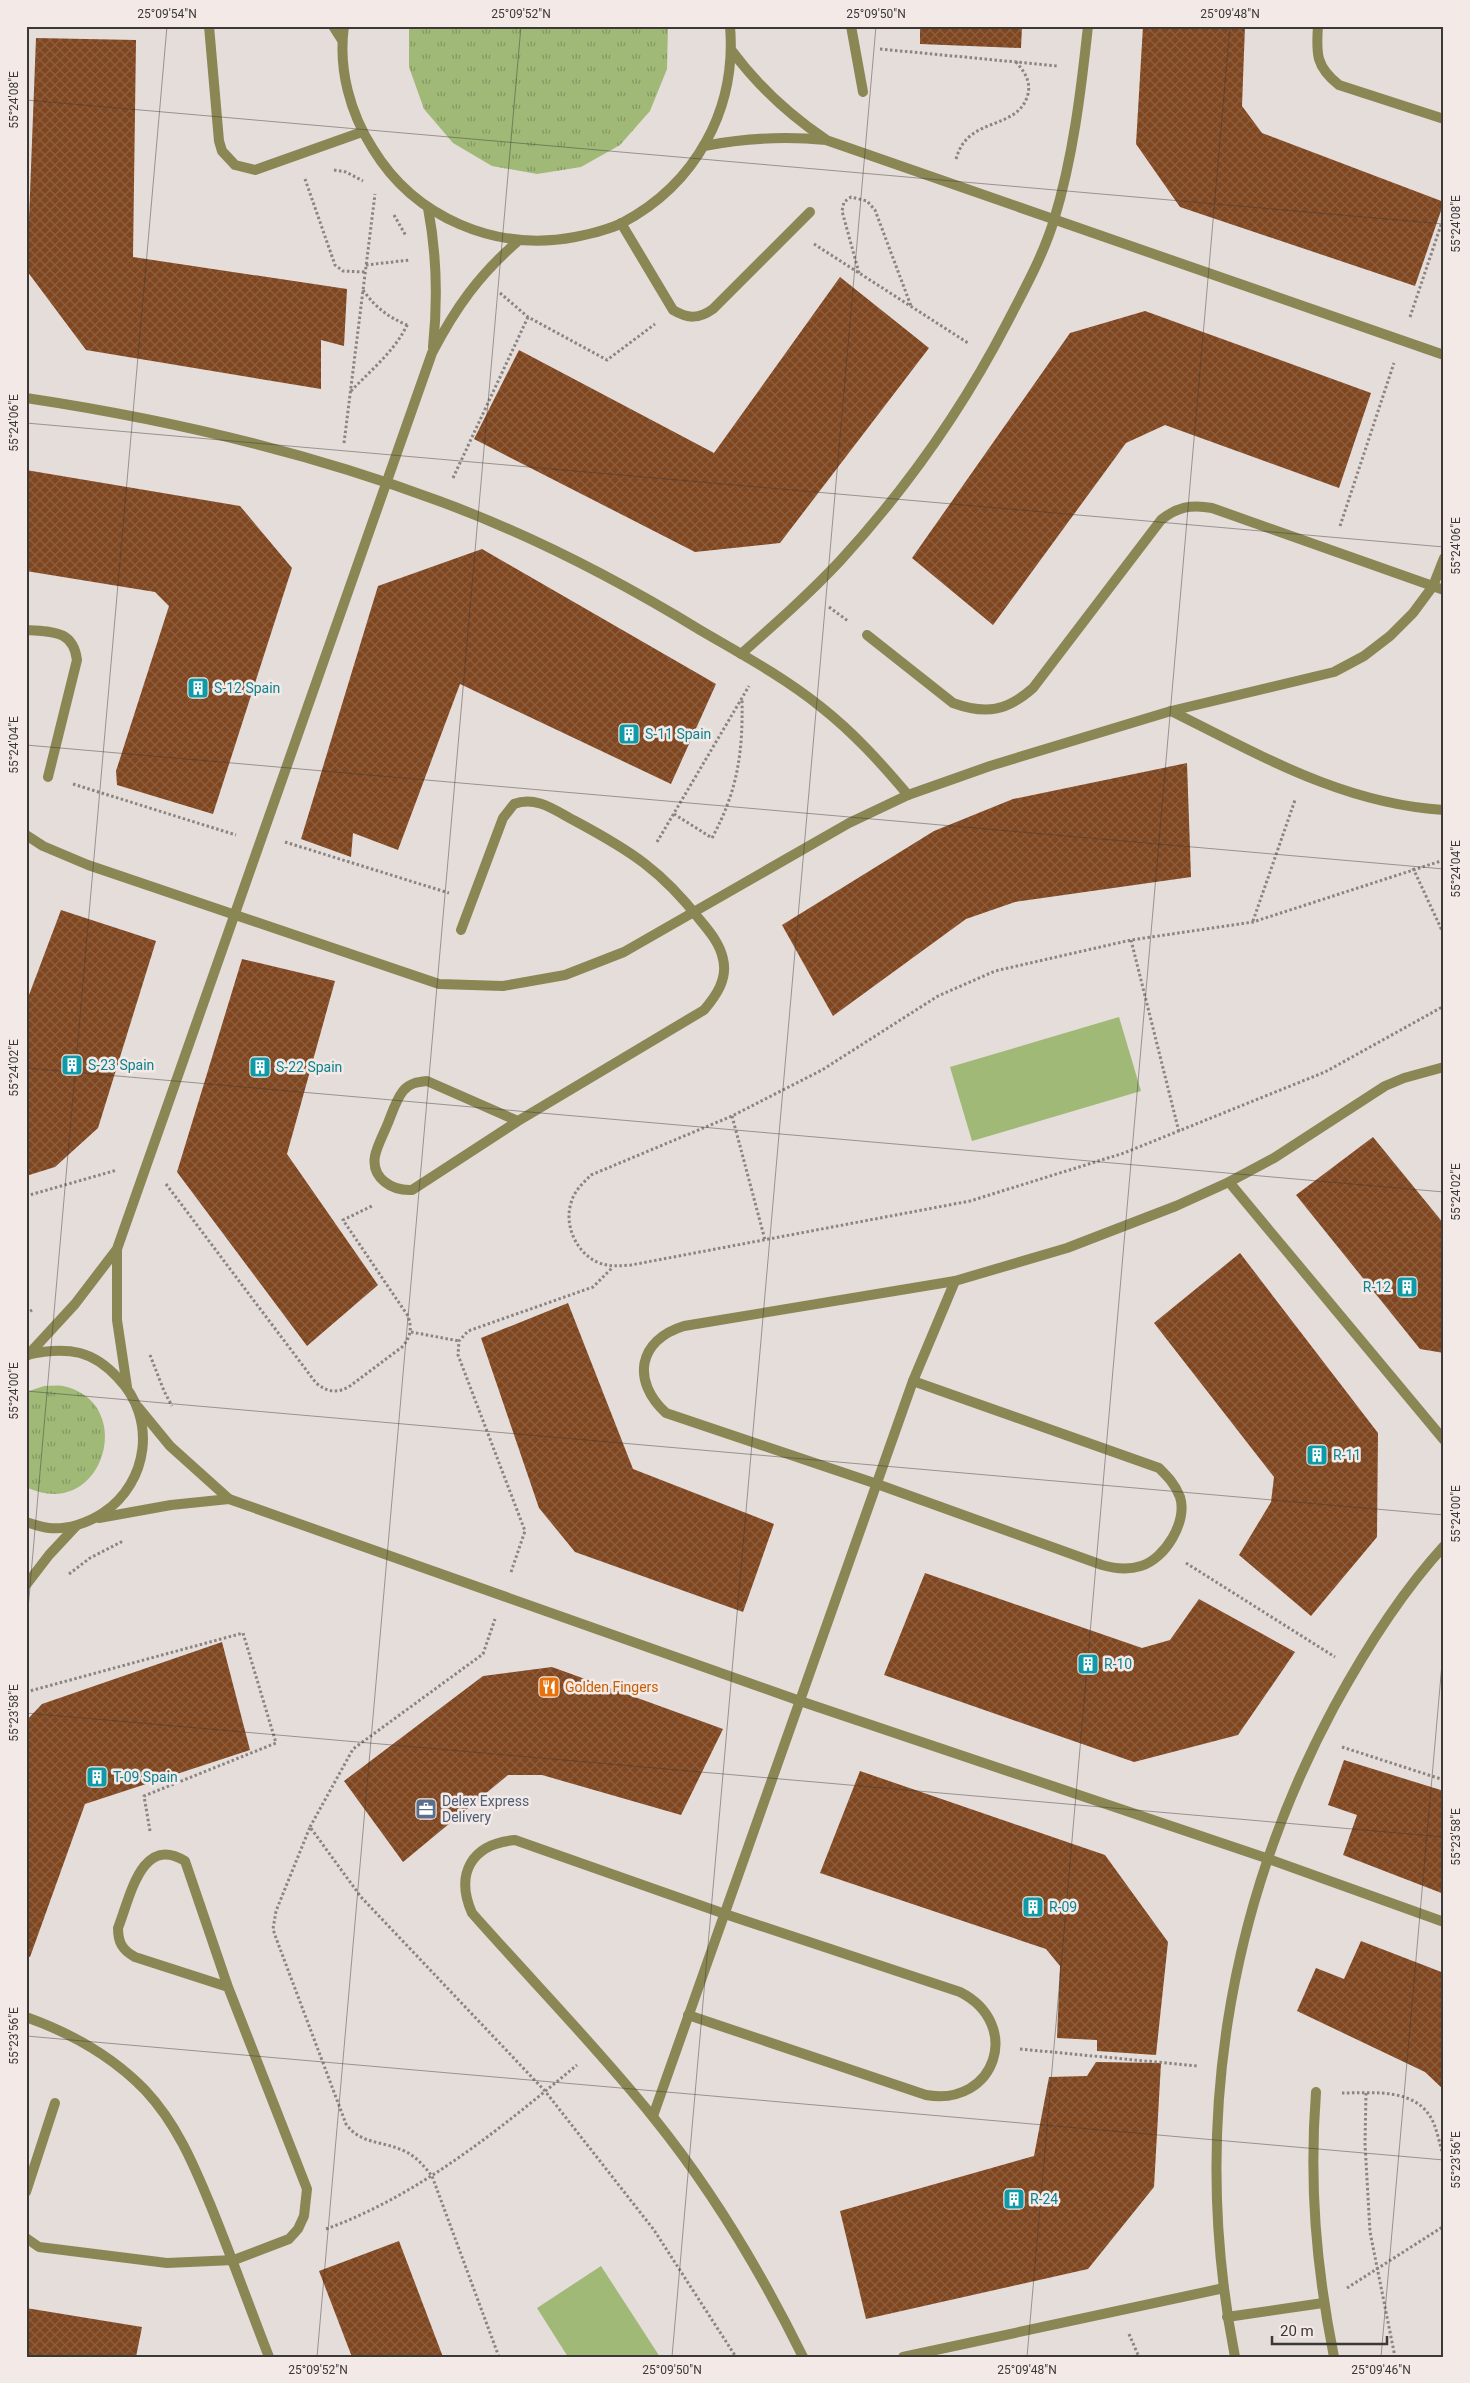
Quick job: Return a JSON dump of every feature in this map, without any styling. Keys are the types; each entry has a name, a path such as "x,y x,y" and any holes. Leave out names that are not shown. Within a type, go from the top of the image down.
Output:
{"street":[{"path":"209,26 222,151 235,165 255,170 362,132"},
{"path":"333,26 342,40"},
{"path":"344,26 342,40 344,71 349,94 362,132 380,160 402,186 428,208 456,224 518,241 555,240 591,234 621,223 656,201 683,176 704,146 719,116 728,84 732,51 730,26"},
{"path":"851,26 863,92"},
{"path":"740,654 839,562 884,511 926,458 964,402 990,357 1028,283 1054,221 1073,139 1088,26"},
{"path":"1318,26 1317,55 1319,61 1328,77 1338,85 1444,120"},
{"path":"732,51 751,76 774,100 826,140"},
{"path":"704,146 734,140 765,138 795,137 826,140 1054,221 1444,355"},
{"path":"428,208 434,242 437,279 432,353"},
{"path":"621,223 673,310 683,316 693,318 704,315 713,309 810,212"},
{"path":"27,1355 75,1304 117,1249 432,353 449,320 480,277 518,241"},
{"path":"26,398 143,418 222,435 341,468 442,502 532,541 673,613 760,666 820,706 849,730 876,757 908,794"},
{"path":"867,635 953,703 970,709 987,710 1004,707 1020,700 1033,688 1161,520 1185,506 1198,505 1212,508 1444,590"},
{"path":"26,835 43,846 88,865 439,984 503,986 565,975 595,965 624,952 849,823 908,794 974,771 1171,711 1334,672 1364,656 1390,636 1413,613 1432,586 1444,558"},
{"path":"26,630 59,633 66,637 76,652 77,660 48,777"},
{"path":"1171,711 1304,777 1348,793 1394,804 1444,810"},
{"path":"461,930 503,818 514,804 523,800 532,800 616,843 645,862 674,888 693,911 718,943 724,960 723,979 716,996 704,1010 518,1120 412,1190 401,1191 390,1186 381,1179 376,1168 375,1156 403,1091 414,1083 427,1081 518,1120"},
{"path":"913,1381 1159,1468 1173,1482 1180,1498 1180,1517 1175,1534 1155,1560 1142,1566 1116,1569 877,1484 666,1413 654,1402 646,1387 643,1371 647,1355 656,1340 668,1331 684,1326 955,1281 1067,1248 1122,1228 1229,1182 1274,1158 1385,1086 1404,1078 1444,1068"},
{"path":"1229,1182 1444,1440"},
{"path":"117,1249 117,1320 128,1387 138,1407 176,1452 229,1499 800,1700 1266,1858 1444,1922"},
{"path":"653,2116 913,1381 955,1281"},
{"path":"27,1355 52,1350 81,1354 107,1366 128,1387"},
{"path":"92,1520 115,1505 132,1485 142,1460 144,1434 138,1407"},
{"path":"26,1522 49,1528 76,1526 92,1520 144,1509 229,1499"},
{"path":"26,1585 49,1555 76,1526"},
{"path":"1235,2357 1227,2317 1215,2193 1216,2131 1220,2068 1231,1994 1248,1920 1266,1858 1317,1739 1354,1669 1395,1608 1444,1546"},
{"path":"688,2015 926,2096 942,2098 958,2095 973,2088 985,2077 992,2062 996,2046 995,2032 991,2019 973,1998 960,1992 725,1914 515,1840 498,1842 482,1850 470,1863 464,1880 465,1897 472,1913 653,2116 724,2216 760,2276 804,2357"},
{"path":"26,2238 39,2247 134,2260 167,2262 234,2260 289,2239 298,2229 304,2216 307,2189 228,1987 185,1861 170,1855 154,1856 145,1863 139,1872 118,1928 118,1938 122,1947 135,1956 228,1987"},
{"path":"26,2017 55,2027 88,2044 118,2065 145,2090 168,2119 188,2150 234,2260 269,2357"},
{"path":"1316,2092 1312,2145 1316,2250 1323,2303 1334,2357"},
{"path":"26,2192 55,2103"},
{"path":"903,2357 1224,2288"},
{"path":"1227,2317 1323,2303"}],"path":[{"path":"855,47 1083,69"},
{"path":"948,183 958,151 964,141 981,130 1010,118 1020,111 1026,101 1029,91 1028,80 1016,62"},
{"path":"297,155 335,265 343,271 365,272"},
{"path":"332,170 346,172 366,184"},
{"path":"305,180 312,176"},
{"path":"370,188 380,197"},
{"path":"341,468 376,193"},
{"path":"859,273 842,212 844,202 851,197 867,201 875,210 911,306"},
{"path":"393,213 409,243"},
{"path":"1332,550 1444,216"},
{"path":"792,230 990,357"},
{"path":"366,265 414,259"},
{"path":"480,277 528,317 607,360 673,310"},
{"path":"363,290 372,303 384,314 407,325"},
{"path":"442,502 528,317"},
{"path":"351,391 391,350 410,318"},
{"path":"808,592 867,635"},
{"path":"645,862 760,666"},
{"path":"674,814 712,838 727,811 736,781 741,752 742,698"},
{"path":"48,777 472,900"},
{"path":"1252,922 1304,777"},
{"path":"1444,860 1413,868 1252,922 1131,940 996,971 966,983 938,996 911,1012 854,1051 822,1070 732,1116 591,1175 578,1187 571,1203 569,1220 573,1237 583,1252 597,1262 614,1266 970,1201 1124,1153 1325,1072 1444,1006"},
{"path":"1413,868 1444,935"},
{"path":"1131,940 1179,1132"},
{"path":"732,1116 764,1240"},
{"path":"26,1196 148,1161 316,1383 323,1389 332,1392 342,1391 350,1386 408,1341 410,1332 408,1316 343,1220 401,1191"},
{"path":"499,2357 432,2176 420,2162 405,2151 387,2144 360,2138 351,2132 346,2124 276,1938 274,1920 310,1827 353,1749 483,1654 525,1531 458,1355 459,1341 468,1330 593,1287 614,1266"},
{"path":"410,1332 459,1341"},
{"path":"1163,1549 1354,1669"},
{"path":"26,1692 243,1633 276,1744 144,1796 154,1856"},
{"path":"1317,1739 1444,1780"},
{"path":"310,1827 360,1897 545,2091 654,2230 736,2357"},
{"path":"996,2046 1220,2068"},
{"path":"289,2239 324,2230 358,2218 396,2199 432,2176 545,2091 595,2050"},
{"path":"1316,2092 1397,2094 1419,2104 1433,2122 1444,2157"},
{"path":"1366,2093 1364,2144 1366,2194 1376,2269 1395,2357"},
{"path":"1323,2303 1444,2226"}],"green space":[{"path":"409,26 668,26 667,69 650,111 620,145 581,167 537,174 492,166 453,143 424,109 409,67"},
{"path":"1119,1017 1141,1091 972,1141 950,1067"},
{"path":"44,1386 63,1386 86,1396 100,1414 105,1435 102,1456 92,1476 75,1489 53,1494 26,1487 26,1392"},
{"path":"601,2266 660,2357 568,2357 537,2308"}],"building":[{"path":"920,26 1022,26 1021,48 920,44"},
{"path":"1143,26 1245,26 1242,106 1262,133 1444,202 1415,286 1180,207 1136,144"},
{"path":"36,38 136,40 133,257 347,289 344,346 321,340 321,389 86,350 27,271"},
{"path":"840,277 929,348 780,543 695,552 474,439 519,350 714,453"},
{"path":"1145,311 1371,393 1339,488 1165,425 1126,443 993,625 912,558 1070,333"},
{"name":"S-12 Spain","path":"26,470 240,506 292,568 213,814 117,785 116,771 169,606 155,592 26,571"},
{"name":"S-11 Spain","path":"482,549 716,684 671,784 460,684 398,850 353,833 351,857 301,839 378,586"},
{"path":"1187,763 1191,877 1015,902 966,919 833,1016 782,925 934,831 1013,799"},
{"name":"S-23 Spain","path":"61,910 156,941 98,1128 55,1167 26,1176 26,1003"},
{"name":"S-22 Spain","path":"242,959 335,981 287,1154 378,1285 307,1346 177,1172"},
{"name":"R-12","path":"1373,1137 1444,1224 1444,1353 1420,1349 1296,1195"},
{"name":"R-11","path":"1240,1253 1378,1433 1377,1537 1311,1616 1239,1555 1271,1502 1274,1477 1154,1323"},
{"path":"568,1303 633,1469 774,1524 743,1612 575,1552 539,1508 481,1338"},
{"name":"R-10","path":"925,1573 1142,1648 1170,1640 1199,1599 1295,1652 1238,1735 1134,1762 884,1675"},
{"name":"T-09 Spain","path":"222,1642 250,1750 85,1804 30,1957 26,1956 26,1721 42,1704"},
{"path":"552,1667 723,1729 681,1815 542,1775 508,1775 403,1862 344,1781 483,1676"},
{"path":"1344,1760 1444,1791 1444,1894 1343,1855 1357,1815 1328,1805"},
{"name":"R-09","path":"860,1771 1105,1855 1168,1942 1156,2055 1097,2051 1097,2040 1057,2038 1060,1966 1046,1949 820,1873"},
{"path":"1361,1941 1444,1973 1444,2090 1425,2072 1297,2011 1316,1968 1344,1979"},
{"name":"R-24","path":"1096,2062 1161,2063 1154,2187 1088,2269 866,2319 840,2211 1034,2156 1049,2077 1087,2076"},
{"path":"399,2241 443,2357 352,2357 319,2271"},
{"path":"26,2308 142,2327 136,2357 26,2357"}],"place":[{"name":"S-12 Spain","path":"198,688"},
{"name":"S-11 Spain","path":"629,734"},
{"name":"S-23 Spain","path":"72,1065"},
{"name":"S-22 Spain","path":"260,1067"},
{"name":"R-12","path":"1407,1287"},
{"name":"R-11","path":"1317,1455"},
{"name":"R-10","path":"1088,1664"},
{"name":"Golden Fingers","path":"549,1687"},
{"name":"T-09 Spain","path":"97,1777"},
{"name":"Delex Express Delivery","path":"426,1809"},
{"name":"R-09","path":"1033,1907"},
{"name":"R-24","path":"1014,2199"}]}
